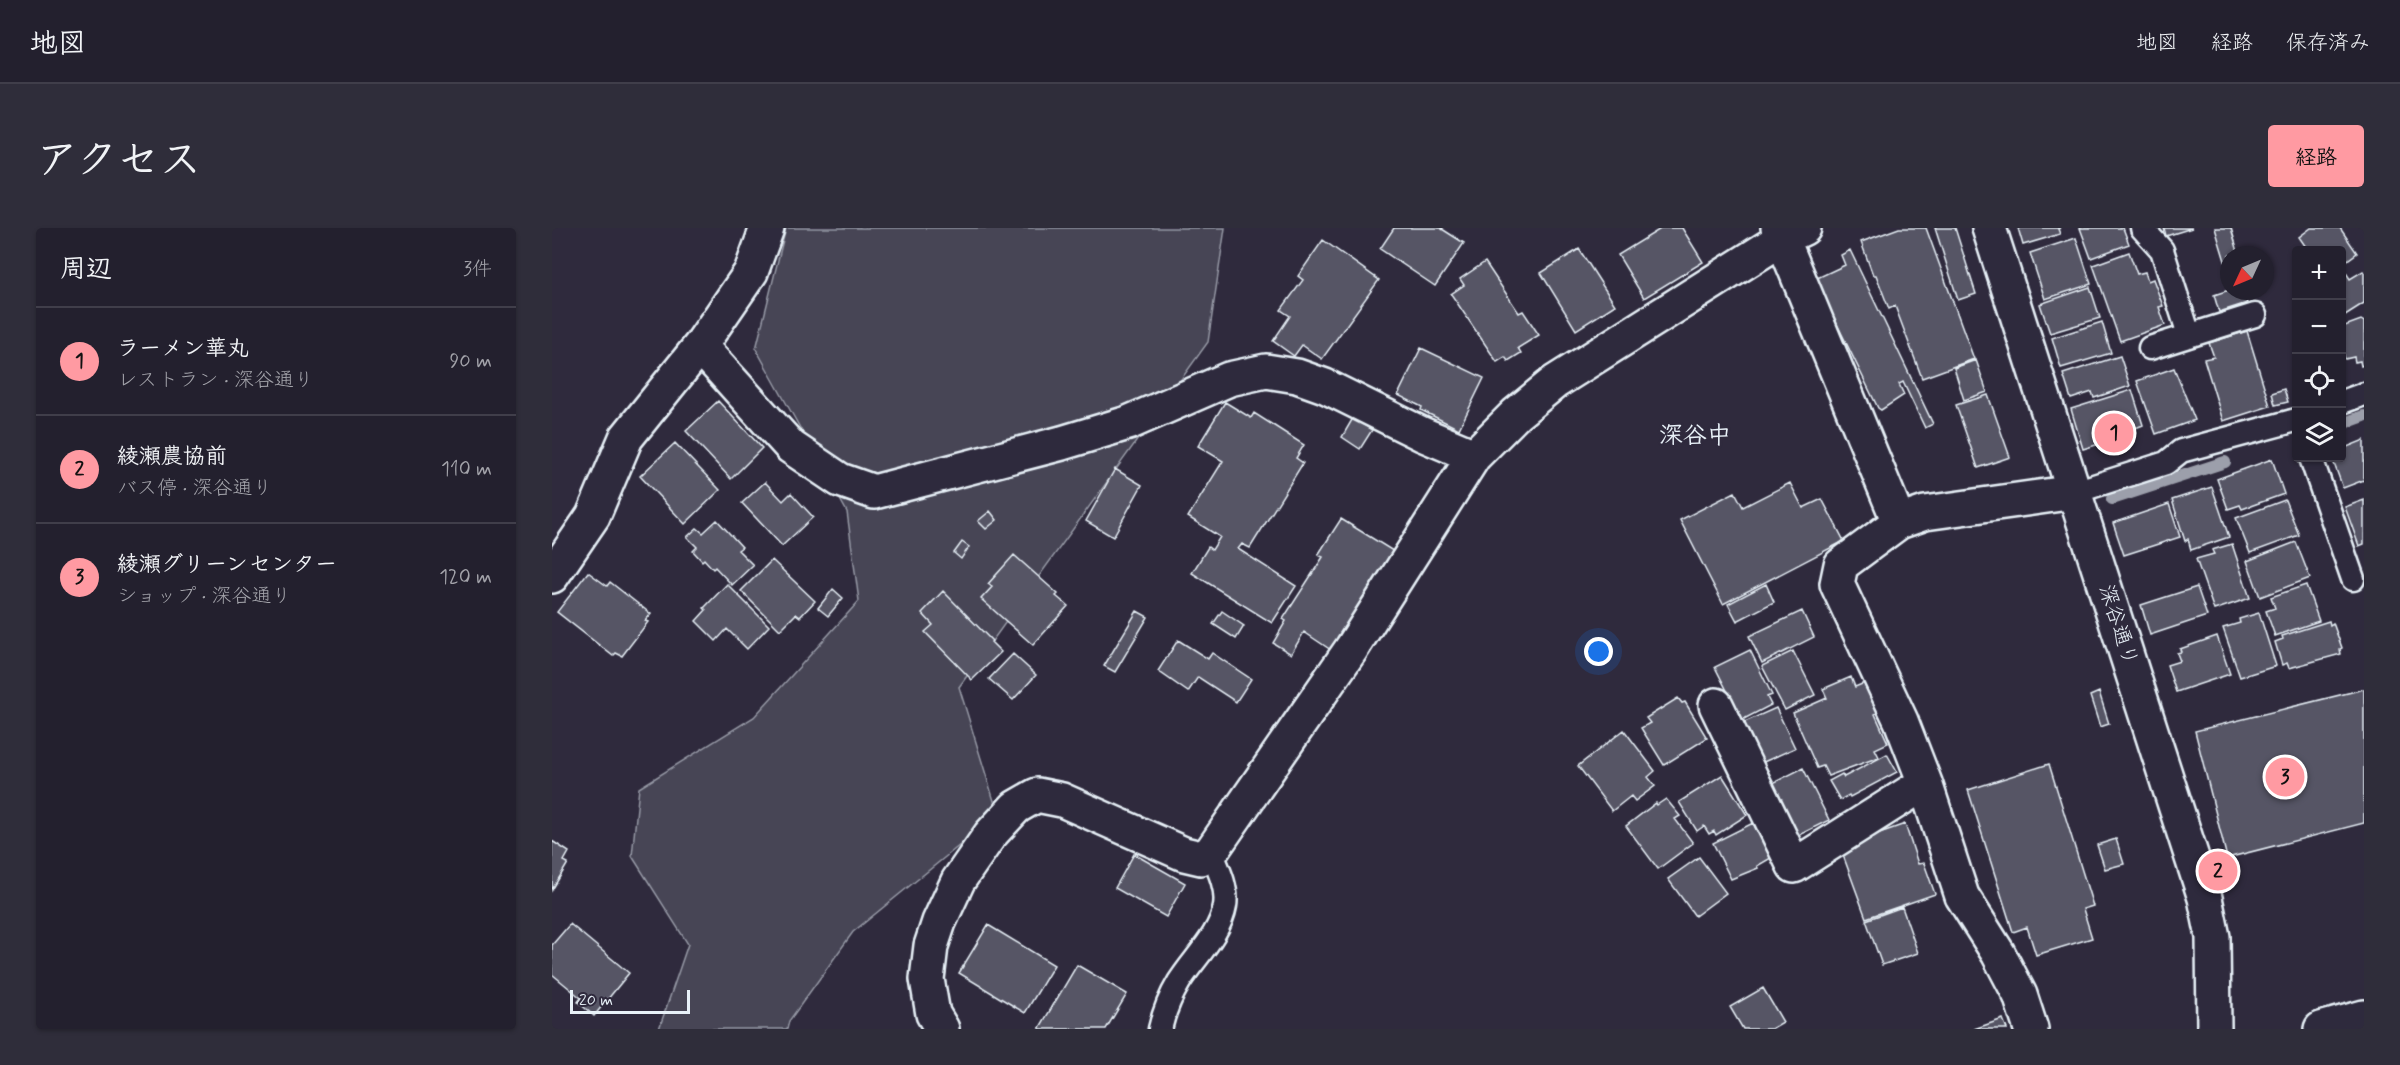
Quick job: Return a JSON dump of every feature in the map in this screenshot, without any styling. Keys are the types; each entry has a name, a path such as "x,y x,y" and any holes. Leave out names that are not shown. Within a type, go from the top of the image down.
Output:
{"street":[{"path":"552,576 593,516 626,438 700,346 752,272 767,228"},
{"name":"深谷通り","path":"1989,228 2205,898 2212,937 2214,1029"},
{"path":"942,1029 933,1014 927,979 937,930 958,881 990,835 1016,807 1037,795 1062,800 1184,854 1201,858 1211,852 1345,658 1474,456 1516,414 1555,382 1788,232 1899,522"},
{"path":"700,346 791,447 840,480 874,492 1128,423 1229,380 1266,370 1297,376 1325,386 1413,430 1474,456"},
{"path":"2031,1029 2020,995 1998,952 1962,896 1925,783 1901,721 1837,584 1840,565 1899,522 1925,513 2075,492"},
{"path":"1716,705 1794,866 1925,783"},
{"path":"2321,1029 2364,1017"}],"lane":[{"path":"2142,228 2162,250 2190,335"},
{"path":"2150,348 2255,315"},
{"path":"2346,401 2364,394"},
{"path":"2075,492 2166,463 2181,451 2292,421"},
{"path":"2312,462 2353,579"},
{"path":"1160,1029 1165,1009 1180,982 1219,924 1225,905 1221,877 1211,852"}],"shaded area":[{"path":"786,228 1225,228 1208,342 959,687 998,814 853,932 789,1021 787,1029 659,1029 688,944 632,856 639,788 754,717 859,601 847,512 756,349"}],"building":[{"path":"1394,228 1443,228 1464,243 1435,286 1380,249"},
{"path":"1662,228 1682,228 1703,262 1644,298 1618,255"},
{"path":"1899,228 1926,228 1974,359 1922,378 1895,306 1889,309 1861,242"},
{"path":"1935,228 1955,228 1976,294 1958,300"},
{"path":"2018,228 2060,228 2058,229 2060,234 2023,245"},
{"path":"2080,228 2123,228 2129,244 2091,258"},
{"path":"2164,228 2192,228 2166,236"},
{"path":"2215,228 2231,228 2236,246 2220,246"},
{"path":"2311,228 2340,228 2357,253 2346,261 2346,246 2305,246 2299,237"},
{"path":"2076,238 2091,284 2045,299 2030,253"},
{"path":"1323,240 1379,280 1322,359 1302,345 1294,356 1273,341 1290,316 1281,310 1303,280 1298,276"},
{"path":"1579,249 1615,305 1576,330 1541,273"},
{"path":"1850,250 1933,424 1925,428 1903,382 1899,384 1904,395 1881,410 1878,408 1815,279 1845,265 1841,255"},
{"path":"2129,252 2137,274 2145,272 2148,281 2153,279 2163,306 2159,307 2165,325 2120,341 2093,265"},
{"path":"1485,262 1519,313 1523,311 1539,335 1518,348 1521,353 1508,361 1505,357 1497,362 1451,294 1464,285 1460,279"},
{"path":"2363,271 2364,303 2346,314 2346,273 2350,279"},
{"path":"2090,287 2100,318 2050,333 2040,304"},
{"path":"2220,293 2220,300 2246,300 2247,303 2219,312 2214,295"},
{"path":"2361,320 2364,322 2364,365 2361,366 2360,361 2355,362 2354,357 2346,359 2346,326"},
{"path":"2102,322 2111,353 2061,368 2052,338"},
{"path":"2247,331 2270,406 2223,421 2204,359 2214,357 2209,343"},
{"path":"1421,348 1484,378 1459,429 1421,410 1422,407 1398,395"},
{"path":"2120,356 2130,386 2094,398 2092,392 2071,399 2063,374"},
{"path":"1976,360 1987,392 1964,400 1954,368"},
{"path":"2174,368 2195,420 2156,434 2137,381"},
{"path":"2284,389 2288,402 2275,405 2272,393"},
{"path":"2132,390 2143,425 2133,429 2135,433 2083,449 2071,409"},
{"path":"1988,395 2010,457 1978,468 1956,405"},
{"path":"718,401 762,448 731,479 686,431"},
{"path":"1225,402 1251,418 1254,413 1304,445 1296,458 1303,463 1250,548 1242,544 1238,549 1296,586 1272,623 1192,573 1208,547 1212,550 1220,537 1188,517 1223,461 1198,446"},
{"path":"1353,418 1372,430 1360,449 1342,437"},
{"path":"2364,440 2364,480 2343,488 2333,462 2346,462 2346,447"},
{"path":"675,443 720,490 685,524 640,476"},
{"path":"2272,459 2284,494 2242,509 2240,505 2228,509 2217,479"},
{"path":"1115,469 1142,485 1113,537 1086,521"},
{"path":"765,482 783,501 791,493 813,517 782,546 742,503"},
{"path":"1790,483 1803,508 1822,499 1844,541 1723,604 1680,520 1735,492 1743,507"},
{"path":"2212,487 2229,537 2191,550 2188,539 2185,541 2172,500"},
{"path":"2285,500 2299,535 2250,553 2236,518"},
{"path":"2364,500 2364,544 2359,546 2345,507"},
{"path":"2169,504 2180,537 2124,555 2113,523"},
{"path":"990,511 997,520 986,529 978,521"},
{"path":"1341,519 1393,551 1331,650 1304,632 1291,654 1273,643 1286,621 1283,619 1323,557 1318,555"},
{"path":"717,520 742,547 738,550 753,565 732,585 715,567 713,569 704,559 702,561 693,551 697,547 687,537 697,528 703,533"},
{"path":"962,542 969,547 961,559 954,553"},
{"path":"2296,542 2310,578 2260,597 2247,561"},
{"path":"2232,544 2250,598 2214,610 2196,559 2214,554 2212,550"},
{"path":"1014,555 1058,594 1056,596 1068,606 1033,645 981,599 992,587 988,584"},
{"path":"772,560 815,601 800,617 796,614 780,630 741,591"},
{"path":"588,572 607,586 610,582 651,614 645,621 648,622 622,656 616,653 613,656 557,612"},
{"path":"727,584 769,626 747,649 727,629 716,641 696,621 706,610 704,608"},
{"path":"1766,584 1774,602 1737,621 1728,604"},
{"path":"2306,585 2319,621 2275,636 2266,611 2275,608 2271,597"},
{"path":"2197,587 2207,616 2150,635 2141,605"},
{"path":"833,589 843,598 828,616 818,608"},
{"path":"943,591 1001,652 972,680 925,632 933,625 922,613"},
{"path":"1137,611 1148,617 1115,672 1104,666"},
{"path":"1222,611 1244,626 1236,639 1213,624"},
{"path":"1802,611 1814,637 1762,663 1749,636"},
{"path":"2259,613 2276,666 2240,677 2223,628 2240,623 2239,619"},
{"path":"2329,621 2330,625 2333,623 2342,648 2340,649 2341,654 2289,668 2287,663 2282,665 2275,642 2283,639 2282,636"},
{"path":"2217,636 2230,674 2176,692 2167,665 2180,661 2177,653 2181,652 2180,649"},
{"path":"1178,640 1208,659 1212,653 1251,679 1236,702 1198,677 1188,692 1158,671"},
{"path":"1750,650 1772,695 1767,697 1771,705 1742,720 1715,667"},
{"path":"1793,651 1815,695 1785,710 1762,666"},
{"path":"1013,654 1036,675 1013,700 989,679"},
{"path":"1851,677 1855,687 1867,682 1880,711 1875,714 1888,743 1875,749 1879,757 1828,776 1823,766 1817,768 1793,713 1827,698 1823,689"},
{"path":"2364,689 2364,823 2227,858 2195,731"},
{"path":"2099,692 2109,724 2100,727 2090,696"},
{"path":"1678,698 1682,703 1685,702 1707,738 1664,765 1641,728 1650,723 1646,718"},
{"path":"1776,708 1795,748 1759,764 1740,724"},
{"path":"1624,730 1655,771 1648,777 1655,786 1635,801 1631,796 1612,811 1578,766"},
{"path":"1887,754 1897,772 1840,800 1829,781 1842,774 1844,777"},
{"path":"2049,764 2093,906 2083,909 2092,938 2036,955 2027,927 2013,932 1968,790"},
{"path":"1803,768 1829,820 1795,837 1769,785"},
{"path":"1722,775 1747,815 1716,835 1714,831 1709,834 1704,826 1697,831 1679,802"},
{"path":"1666,799 1680,816 1675,819 1693,843 1658,869 1626,826 1656,803 1657,805"},
{"path":"1753,823 1771,858 1757,866 1758,868 1731,879 1713,843"},
{"path":"1905,824 1918,864 1924,863 1935,894 1866,918 1840,847"},
{"path":"2116,839 2124,864 2105,869 2097,845"},
{"path":"552,841 569,852 564,861 568,863 552,890"},
{"path":"1134,854 1185,883 1166,917 1115,888"},
{"path":"1699,857 1726,893 1695,916 1668,879"},
{"path":"1902,907 1918,953 1882,965 1866,920"},
{"path":"570,924 629,973 594,1016 578,1002 581,998 552,974 552,945"},
{"path":"988,925 1054,965 1025,1013 959,973"},
{"path":"1077,965 1127,994 1106,1029 1039,1029"},
{"path":"1763,988 1783,1022 1771,1029 1743,1029 1730,1007"},
{"path":"2003,1019 2007,1029 1974,1029"}],"waterway":[{"path":"2346,423 2364,416"},
{"path":"2112,499 2225,462"}],"place":[{"name":"ラーメン華丸","path":"2114,433"},
{"name":"綾瀬グリーンセンター","path":"2285,777"},
{"name":"綾瀬農協前","path":"2218,871"}],"district":[{"name":"深谷中","path":"1695,435"}]}
